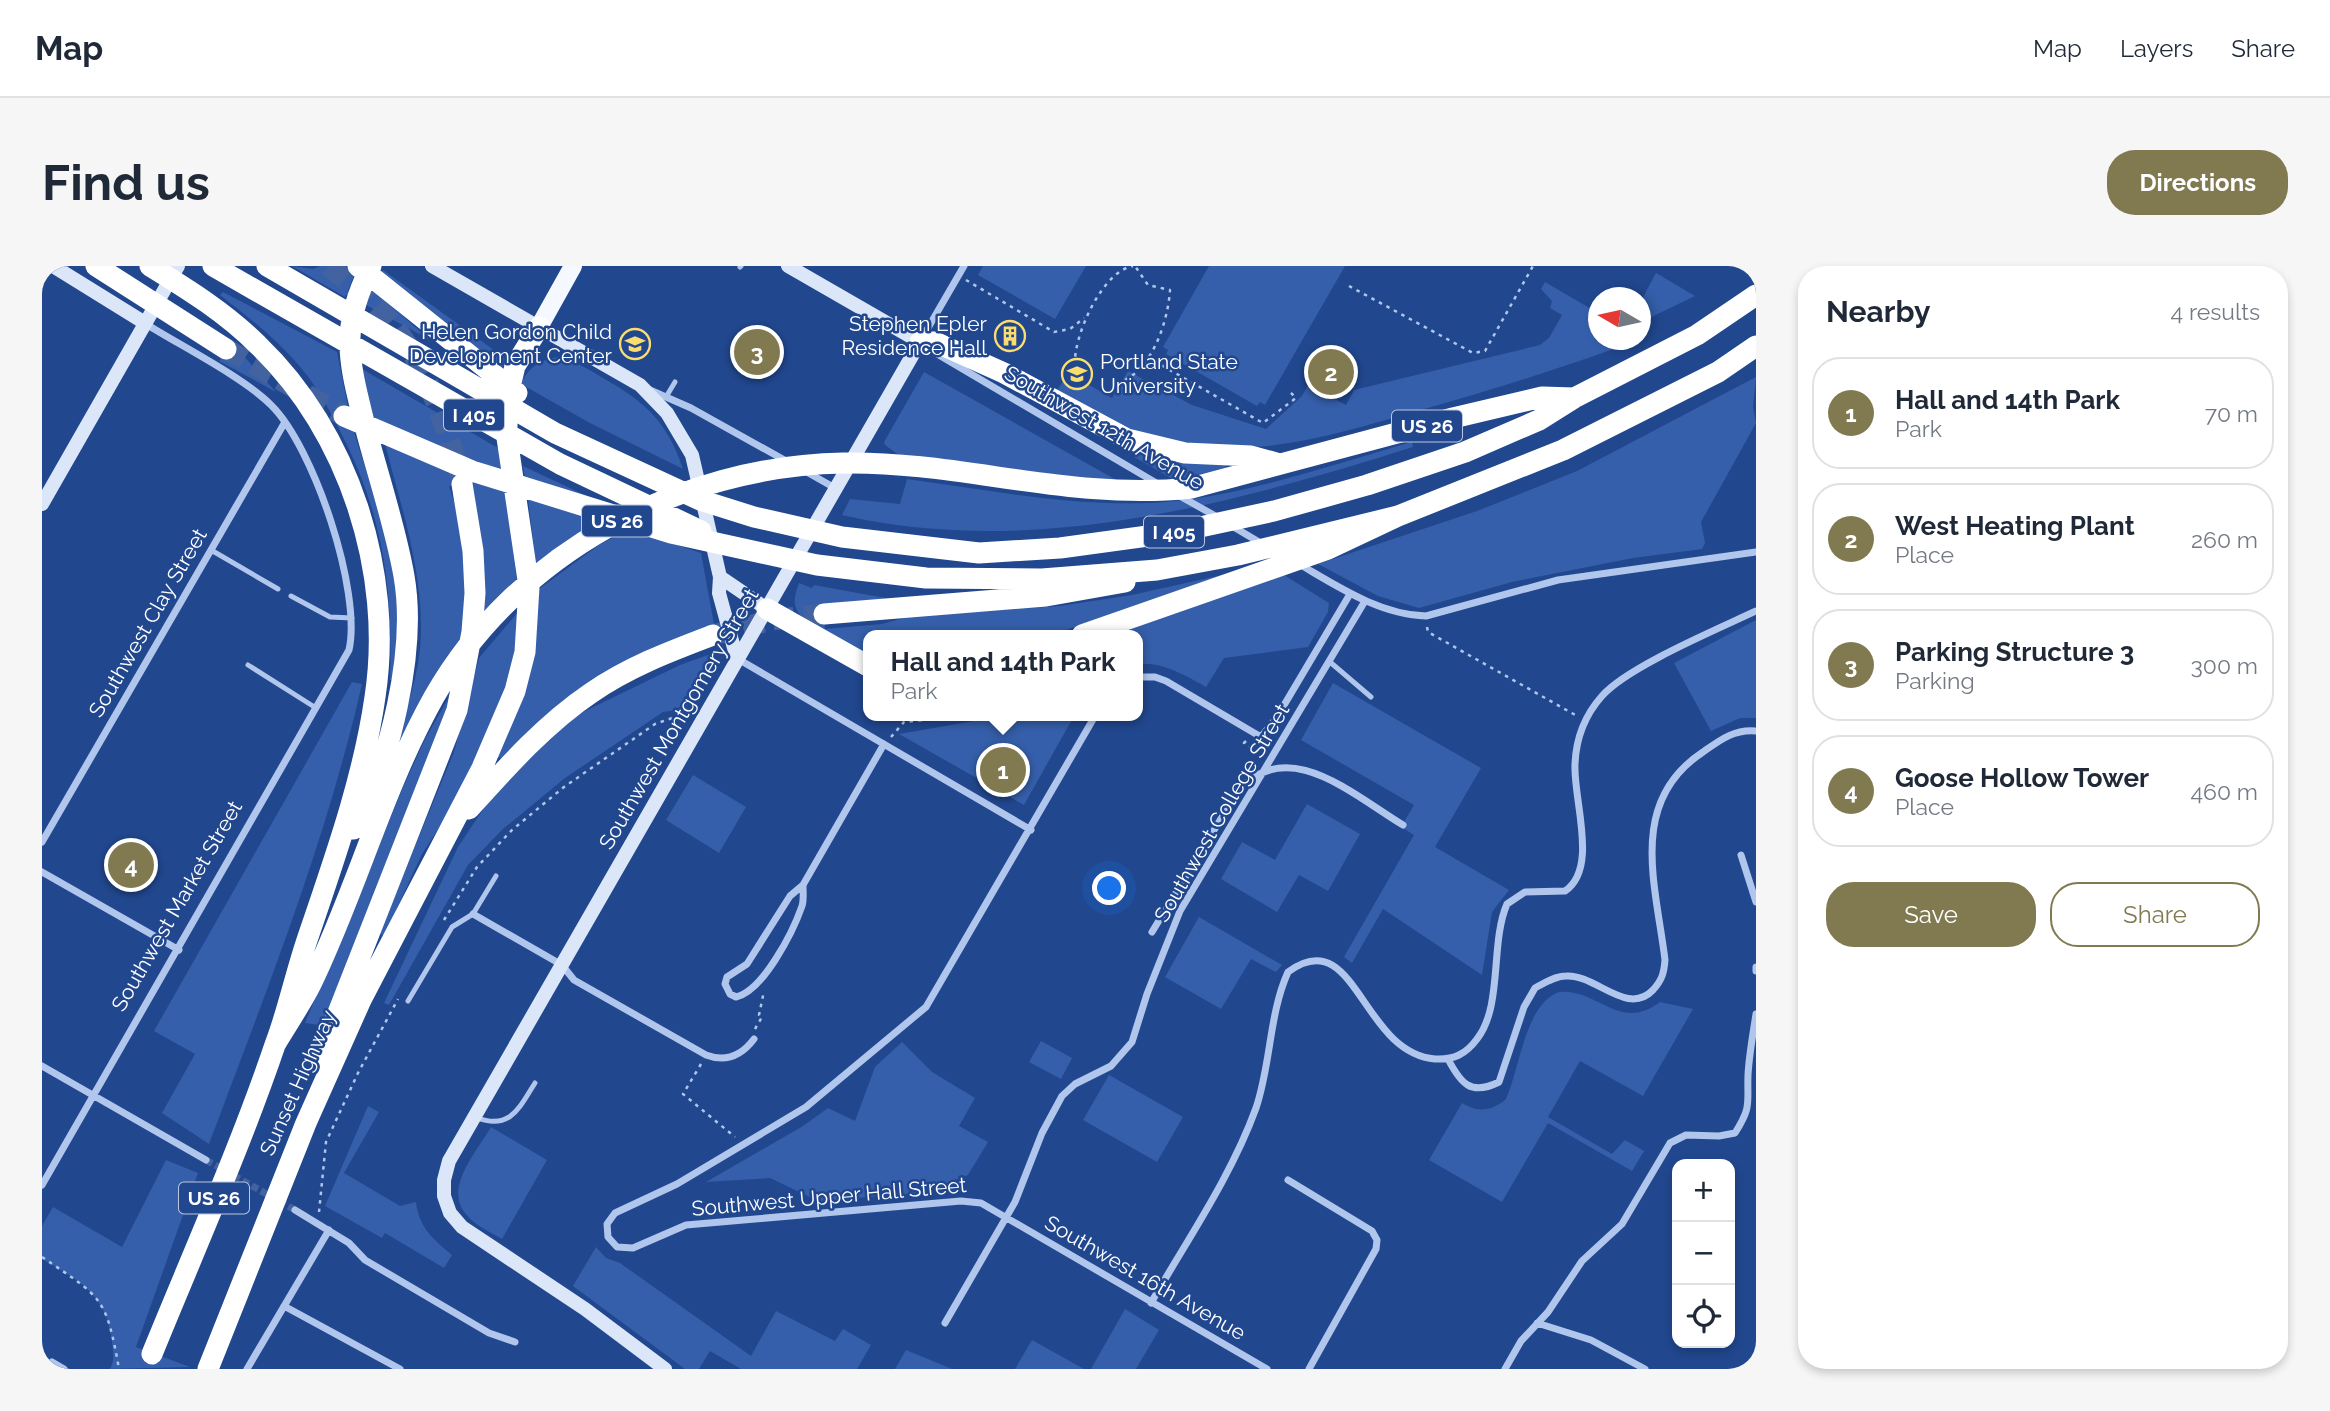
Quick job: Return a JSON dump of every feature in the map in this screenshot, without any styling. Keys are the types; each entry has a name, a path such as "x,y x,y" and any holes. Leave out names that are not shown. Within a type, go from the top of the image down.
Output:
{"highway":[{"path":"96,266 226,349"},
{"path":"150,266 236,324 286,376 328,437 360,515 377,600 377,674 365,744 333,864 276,1042"},
{"name":"I 405","path":"213,266 560,464 742,548 817,565 940,579 1042,579 1157,570 1238,555 1398,516 1563,450 1718,372 1756,346"},
{"name":"I 405","path":"267,266 555,433 700,500 754,517 842,537 979,553 1118,542 1274,511 1465,452 1539,420 1574,398 1697,335 1756,295"},
{"path":"358,266 524,398 555,433"},
{"path":"333,864 356,826 379,765 397,705 406,658 404,578 350,354 353,315 371,266"},
{"path":"453,826 502,725 525,652 530,587 506,417 507,399 515,366 539,327"},
{"path":"920,342 935,342 1004,373 1127,439 1185,453 1251,456 1282,464"},
{"path":"1718,372 1756,363"},
{"name":"US 26","path":"276,1042 310,986 398,772 435,695 494,618 539,575 604,528 654,503 765,469 846,463 947,471 1058,488 1148,493 1225,482 1282,464 1542,397 1574,398"},
{"path":"344,416 443,460 565,502 671,533 742,548"},
{"path":"306,1122 312,1079 457,710 472,632 475,593 473,551 462,484"},
{"path":"1096,630 1328,549 1398,516"},
{"path":"824,614 1046,596 1112,586 1157,570"},
{"path":"767,609 863,663"},
{"name":"US 26","path":"453,826 536,739 590,693 642,663 713,635"},
{"name":"Sunset Highway","path":"208,1369 306,1122 361,1000 453,826"},
{"name":"Sunset Highway","path":"152,1354 276,1042"}],"main road":[{"path":"539,327 573,266"}],"street":[{"path":"53,266 147,320 257,394 285,422 327,508 338,544 352,618"},
{"path":"42,504 178,266"},
{"path":"432,266 640,385 835,488"},
{"name":"Southwest 12th Avenue","path":"788,266 1346,592 1365,601 1426,616"},
{"name":"Southwest Montgomery Street","path":"665,1369 585,1310 470,1233 454,1219 444,1196 443,1180 449,1161 474,1117 964,266"},
{"path":"640,385 665,409 686,440 699,477 720,577 719,593 737,659 1031,830"},
{"name":"Southwest Clay Street","path":"42,842 285,422"},
{"path":"1426,616 1558,580 1756,552"},
{"path":"720,577 767,609"},
{"name":"Southwest College Street","path":"1143,677 1166,681 1261,737 1277,717 1346,592"},
{"name":"Southwest College Street","path":"945,1323 1015,1202 1042,1133 1062,1096 1075,1084 1111,1066 1132,1042 1147,994 1180,911 1365,601"},
{"path":"1152,1303 1240,1146 1263,1086 1280,998 1288,972 1312,961 1335,965 1348,977 1376,1021 1393,1041 1424,1057 1448,1059 1469,1048 1485,1025 1507,904 1519,893 1565,891 1579,876 1583,856 1575,767 1578,741 1586,721 1604,693 1632,673 1756,611"},
{"name":"Southwest Market Street","path":"42,1185 349,650 352,618"},
{"name":"Southwest Upper Hall Street","path":"1006,1217 981,1203 961,1201 687,1225 633,1248 617,1247 611,1243 607,1224 615,1213 677,1185 815,1101 930,1001 1093,721"},
{"path":"1448,1059 1463,1084 1471,1089 1488,1088 1499,1082 1524,1007 1535,988 1566,975 1585,978 1619,997 1636,1000 1648,994 1659,983 1664,975 1665,960 1651,847 1656,809 1672,779 1698,755 1729,734 1756,730"},
{"path":"803,885 803,904 763,978 744,995 730,994 725,984 727,977 747,964 790,896 803,885 884,744"},
{"path":"1152,932 1231,800 1247,782 1261,773 1281,766 1311,772 1403,825"},
{"path":"1741,855 1756,902"},
{"path":"42,872 179,950"},
{"path":"473,914 562,965 574,980 706,1055 717,1058 737,1055 754,1039"},
{"path":"1505,1369 1521,1341 1548,1312 1582,1261 1602,1239 1622,1224 1670,1143 1686,1135 1719,1136 1735,1133 1745,1117 1751,1099 1748,1076 1756,1014"},
{"path":"42,1066 206,1160"},
{"path":"1288,1180 1372,1231 1377,1240 1376,1249 1309,1369"},
{"path":"295,1210 349,1243 365,1260 489,1333 515,1342"},
{"name":"Southwest 16th Avenue","path":"1006,1217 1267,1369"},
{"path":"247,1369 329,1230"},
{"path":"284,1306 400,1369"},
{"path":"1537,1323 1591,1340 1645,1369"},
{"path":"52,1362 64,1369"}],"lane":[{"path":"666,397 675,382"},
{"path":"211,550 278,589"},
{"path":"291,596 330,617 352,618"},
{"path":"1330,662 1371,697"},
{"path":"248,665 316,708"},
{"path":"408,1002 452,927 473,914 496,876"},
{"path":"474,1117 491,1123 505,1120 516,1112 535,1083"}],"path":[{"path":"958,276 1054,332 1070,328 1084,318 1125,267 1134,266 1148,285 1170,290 1163,326 1147,357 1132,375 1117,383"},
{"path":"1349,286 1473,353 1480,353 1485,351 1533,266"},
{"path":"1076,365 1074,351 1084,318"},
{"path":"1147,357 1263,423 1296,398 1288,390"},
{"path":"1426,616 1428,632 1586,721"},
{"path":"439,929 462,889 486,857 547,800 655,723 678,716 700,724"},
{"path":"884,744 904,722 914,721"},
{"path":"314,1221 321,1203 326,1142 358,1073 400,995"},
{"path":"754,1039 754,1031 762,1017 759,1014 761,1002"},
{"path":"706,1055 683,1094 744,1144"},
{"path":"42,1257 83,1284 107,1311 119,1369"}],"shaded area":[{"path":"292,266 313,269 320,266 342,266 354,276 345,297"},
{"path":"983,266 1086,266 1055,319 978,275"},
{"path":"1209,266 1345,266 1265,405 1260,402 1257,406 1166,354 1168,350 1163,347"},
{"path":"383,270 505,358 501,372 380,274"},
{"path":"1656,273 1695,296 1651,317 1651,287 1648,287"},
{"path":"1545,282 1588,307 1588,350 1610,350 1445,403 1333,434 1246,448 1188,445 1153,437 1055,394 1068,373 1112,398 1128,371 1192,405 1266,429 1302,396 1308,385 1346,405 1354,390 1540,345 1549,338 1562,315 1550,308 1552,301 1541,289"},
{"path":"372,289 430,340 366,305"},
{"path":"223,292 337,352 348,407 343,406 343,427 354,432 391,554 397,613 394,680 390,680 389,613 382,551 366,490 354,460 325,403 303,370 269,335 220,295"},
{"path":"231,342 276,392 219,361"},
{"path":"559,357 577,363 618,387 653,414 670,438 683,469 588,422 521,384 536,365"},
{"path":"362,369 498,448 501,471 374,419"},
{"path":"924,372 1120,482 900,456 884,442"},
{"path":"1756,377 1753,407 1756,423 1701,522 1705,543 1702,549 1633,558 1512,582 1419,608 1378,596 1318,564 1477,511 1577,471"},
{"path":"1412,442 1413,447 1274,488 1131,519 1059,528 986,531 914,527 842,515 850,499 900,504 907,479 1090,502 1151,503 1183,500 1283,480"},
{"path":"385,444 505,491 517,581 482,617 471,481 449,486 462,526 468,633 386,767 415,679 421,623 411,545"},
{"path":"1140,454 1176,462 1224,464 1227,468 1174,480 1134,457"},
{"path":"523,466 608,506 525,479"},
{"path":"528,499 599,521 536,565"},
{"path":"629,529 701,553 714,624 638,655 504,760 496,756 536,633 539,589 599,545"},
{"path":"1226,574 1066,630 863,630 863,652 805,620 795,603 799,583 812,588 814,585 885,598 884,601 822,604 825,629 882,624 911,616 1060,606 1132,595"},
{"path":"1284,575 1329,603 1328,612 1308,647 1224,658 1206,687 1165,667 1143,664 1143,630 1128,630"},
{"path":"519,611 511,683 459,797 422,854 384,936 379,933 454,752 479,658"},
{"path":"1756,620 1756,718 1740,718 1711,731 1674,663"},
{"path":"719,651 685,709 663,712 565,778 503,829 468,865 389,1005 384,1003 458,847 488,802 535,752 577,715 680,665"},
{"path":"352,682 362,684 331,801 293,916 209,1144 162,1113 195,1054 154,1031"},
{"path":"1333,683 1481,768 1435,847 1509,890 1492,912 1482,975 1383,909 1352,963 1344,957 1414,835 1401,827 1414,805 1301,740"},
{"path":"456,685 325,1026 305,1023 404,785 425,739"},
{"path":"974,721 1071,721 1024,805 899,734"},
{"path":"693,775 746,807 719,853 666,820"},
{"path":"1307,804 1360,834 1328,891 1299,875 1277,912 1221,879 1242,842 1275,860"},
{"path":"1199,917 1282,965 1276,972 1251,959 1221,1009 1165,977"},
{"path":"1559,992 1585,996 1620,1011 1632,1013 1660,1002 1693,1009 1643,1096 1580,1061 1548,1117 1612,1154 1625,1140 1644,1151 1632,1171 1548,1123 1502,1202 1429,1160 1462,1103 1484,1109 1506,1099 1531,1023 1538,1009"},
{"path":"1041,1041 1072,1058 1061,1079 1029,1062"},
{"path":"902,1042 932,1072 975,1098 959,1126 988,1142 968,1175 920,1193 818,1201 770,1178 706,1182 803,1126 828,1108 855,1121 875,1067"},
{"path":"1109,1075 1183,1117 1157,1162 1083,1120"},
{"path":"368,1106 379,1112 344,1173 400,1206 416,1202 424,1226 452,1255 444,1268 385,1233 382,1238 325,1206"},
{"path":"491,1127 547,1160 502,1239 482,1228 465,1213 458,1192 465,1169"},
{"path":"166,1160 198,1173 136,1347 190,1367 110,1369 113,1349 104,1312 98,1301 80,1283 42,1259 42,1226 53,1207 122,1247"},
{"path":"596,1247 606,1258 620,1263 751,1356 776,1311 835,1341 843,1329 871,1345 857,1369 741,1369 710,1351 699,1369 685,1369 573,1286"},
{"path":"1125,1309 1159,1330 1136,1369 1091,1369"},
{"path":"1032,1340 1084,1369 1015,1369"},
{"path":"906,1350 952,1369 895,1369"}],"tunnel":[{"path":"329,266 379,310 412,353 432,393 461,478"},
{"path":"226,349 344,416"},
{"path":"713,635 772,620 824,614"},
{"path":"206,1160 295,1210"}],"place":[{"name":"Stephen Epler Residence Hall","path":"1010,336"},
{"name":"Helen Gordon Child Development Center","path":"635,344"},
{"name":"Parking Structure 3","path":"757,352"},
{"name":"West Heating Plant","path":"1331,372"},
{"name":"Portland State University","path":"1077,374"},
{"name":"Hall and 14th Park","path":"1003,770"},
{"name":"Goose Hollow Tower","path":"131,865"}]}
